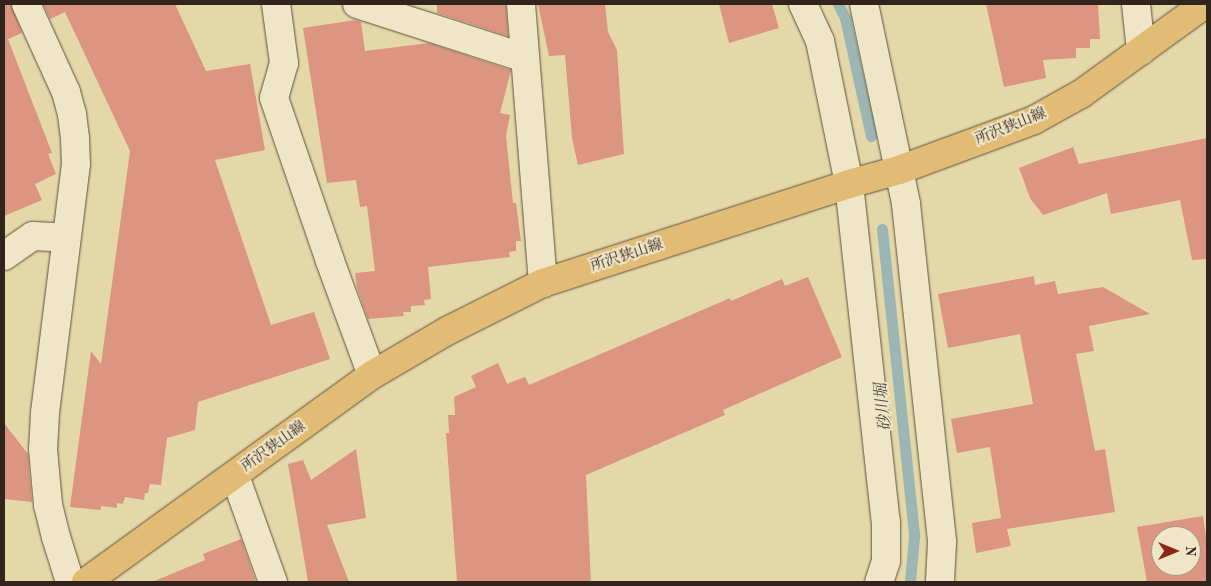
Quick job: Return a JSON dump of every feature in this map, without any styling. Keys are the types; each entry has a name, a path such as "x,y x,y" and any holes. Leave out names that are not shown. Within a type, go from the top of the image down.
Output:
{"main road":[{"name":"所沢狭山線","path":"86,582 372,375 447,331 543,283 849,184 899,170 1034,120 1081,94 1205,4"}],"street":[{"path":"26,4 66,92 72,114 76,164 44,413 43,449 48,505 70,582"},
{"path":"276,4 284,63 274,98 330,261 372,375"},
{"path":"357,4 525,58"},
{"path":"521,4 543,283"},
{"path":"803,4 820,41 849,184 886,522 886,561 879,582"},
{"path":"864,4 906,204 942,542 940,582"},
{"path":"1136,4 1141,51"},
{"path":"4,256 33,236 66,238"},
{"path":"235,476 273,582"}],"building":[{"path":"4,4 11,4 22,33 8,39 52,153 48,154 56,174 35,184 42,200 4,216"},
{"path":"43,4 175,4 206,71 250,64 265,150 215,160 271,325 314,312 330,359 198,402 195,430 167,438 161,485 150,484 148,493 145,493 144,500 125,497 123,504 117,503 117,508 101,506 101,510 70,507 91,351 101,364 130,151 65,12 50,19"},
{"path":"437,4 506,4 508,36 437,13"},
{"path":"538,4 605,4 608,32 617,50 624,154 578,165 572,138 565,55 549,56"},
{"path":"719,4 772,4 779,28 729,43"},
{"path":"986,4 1098,4 1100,39 1090,39 1090,48 1076,48 1076,58 1043,60 1046,78 1004,87"},
{"path":"355,20 361,22 365,51 429,43 511,70 500,113 510,115 506,136 513,203 516,203 521,241 516,241 516,251 509,252 510,257 428,267 431,299 424,300 425,305 411,306 411,312 403,312 404,316 368,319 357,288 355,273 375,271 367,206 360,207 356,180 327,183 303,28"},
{"path":"1207,138 1207,259 1192,260 1180,200 1111,214 1107,193 1043,215 1030,198 1019,168 1073,147 1079,164"},
{"path":"1034,276 1035,285 1055,281 1058,294 1103,287 1150,314 1089,326 1094,351 1076,354 1095,451 1105,449 1115,512 1007,529 1011,546 976,553 972,523 1001,518 990,447 957,453 951,419 1033,404 1020,334 948,348 938,294"},
{"path":"808,277 842,357 723,410 725,415 586,475 591,582 457,582 446,433 449,433 448,415 455,415 454,397 476,387 471,376 498,363 507,384 525,377 529,385 730,298 731,301 782,279 785,286"},
{"path":"4,423 28,454 32,502 4,499"},
{"path":"356,449 366,518 327,525 349,582 308,582 288,464 303,460 311,480"},
{"path":"1203,516 1207,543 1207,582 1147,582 1137,527"},
{"path":"241,539 256,582 152,582 205,560 203,554"}],"waterway":[{"name":"砂川堀","path":"838,4 845,18 871,136"},
{"name":"砂川堀","path":"882,229 914,536 910,582"}]}
